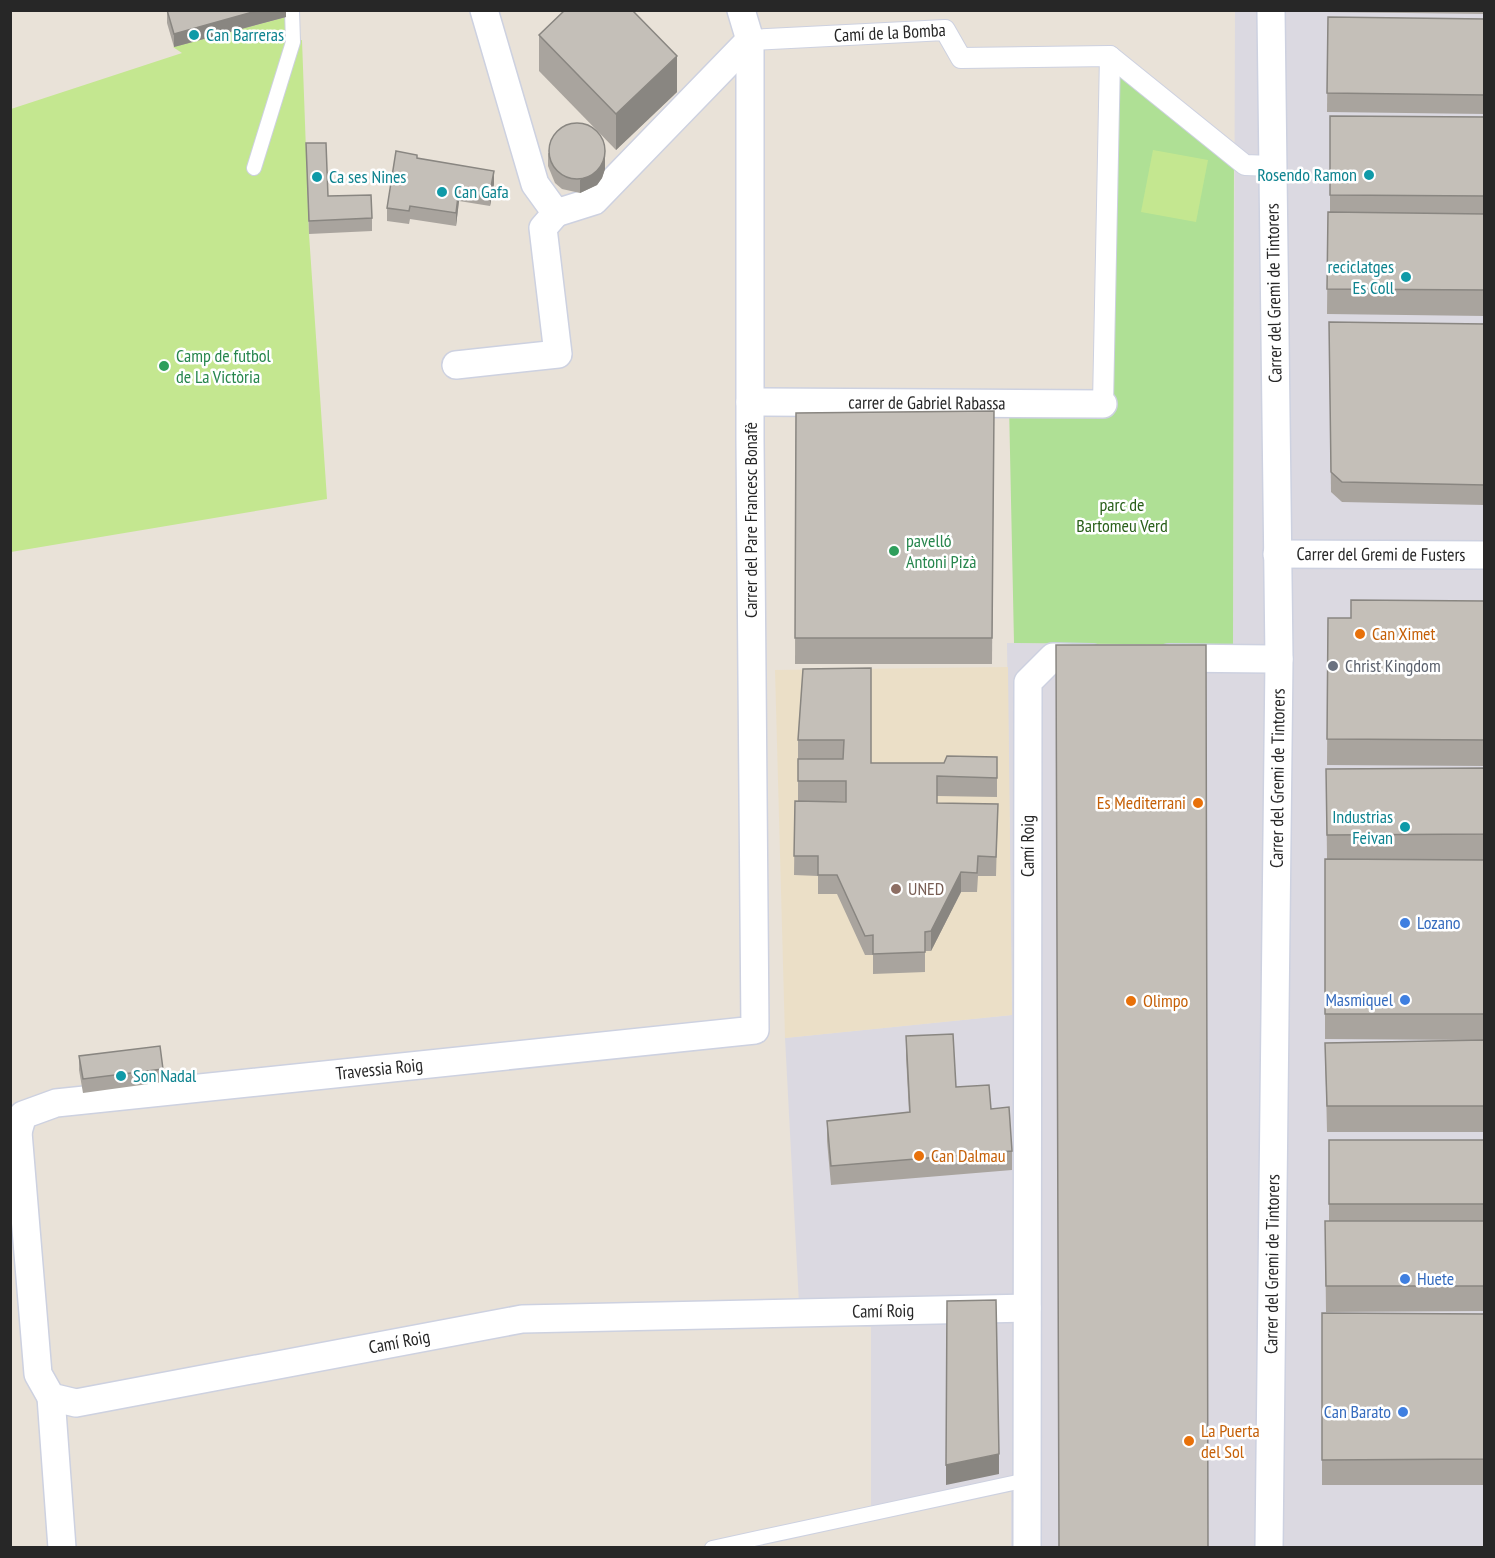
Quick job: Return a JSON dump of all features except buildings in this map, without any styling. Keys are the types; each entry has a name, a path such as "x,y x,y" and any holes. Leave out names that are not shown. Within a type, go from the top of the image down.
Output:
{"street":[{"path":"484,10 535,184 556,213"},
{"name":"Carrer del Pare Francesc Bonafè","path":"741,10 750,40 750,402 755,1030"},
{"name":"Carrer del Gremi de Tintorers","path":"1269,1548 1279,659 1270,10"},
{"name":"Camí de la Bomba","path":"750,40 945,30 961,58 1110,56"},
{"path":"456,365 558,354 543,228 556,213 594,201 750,40"},
{"path":"1110,56 1245,165 1272,166"},
{"path":"1103,404 1110,56"},
{"name":"carrer de Gabriel Rabassa","path":"750,402 1103,404"},
{"name":"Carrer del Gremi de Fusters","path":"1277,554 1485,555"},
{"name":"Camí Roig","path":"1027,1548 1028,682 1053,657 1112,658"},
{"path":"1148,658 1279,659"},
{"name":"Travessia Roig","path":"14,1132 23,1115 56,1103 755,1030"},
{"path":"14,1132 39,1374 51,1397 62,1548"},
{"name":"Camí Roig","path":"51,1397 76,1403 522,1319 1027,1308"}],"lane":[{"path":"254,168 293,42 292,10"},
{"path":"712,1548 1027,1480"}],"shaded area":[{"path":"1235,11 1484,11 1484,1547 1011,1547 1011,1491 871,1516 871,1327 800,1323 785,1038 1012,1015 1007,643 1233,645"},
{"name":"UNED","path":"1008,667 1012,1015 785,1038 775,670"}],"green space":[{"name":"Camp de futbol de La Victòria","path":"286,17 293,42 302,40 309,234 327,499 11,552 11,109 182,53 173,47"},
{"name":"parc de Bartomeu Verd","path":"1110,56 1234,156 1233,645 1014,643 1009,404 1103,404"},
{"path":"1153,150 1208,160 1196,222 1141,212"}],"place":[{"name":"Can Barreras","path":"194,35"},
{"name":"Rosendo Ramon","path":"1369,175"},
{"name":"Ca ses Nines","path":"317,177"},
{"name":"Can Gafa","path":"442,192"},
{"name":"reciclatges Es Coll","path":"1406,277"},
{"name":"Camp de futbol de La Victòria","path":"164,366"},
{"name":"pavelló Antoni Pizà","path":"894,551"},
{"name":"Can Ximet","path":"1360,634"},
{"name":"Christ Kingdom","path":"1333,666"},
{"name":"Es Mediterrani","path":"1198,803"},
{"name":"Industrias Feivan","path":"1405,827"},
{"name":"UNED","path":"896,889"},
{"name":"Lozano","path":"1405,923"},
{"name":"Masmiquel","path":"1405,1000"},
{"name":"Olimpo","path":"1131,1001"},
{"name":"Son Nadal","path":"121,1076"},
{"name":"Can Dalmau","path":"919,1156"},
{"name":"Huete","path":"1405,1279"},
{"name":"Can Barato","path":"1403,1412"},
{"name":"La Puerta del Sol","path":"1189,1441"}]}
